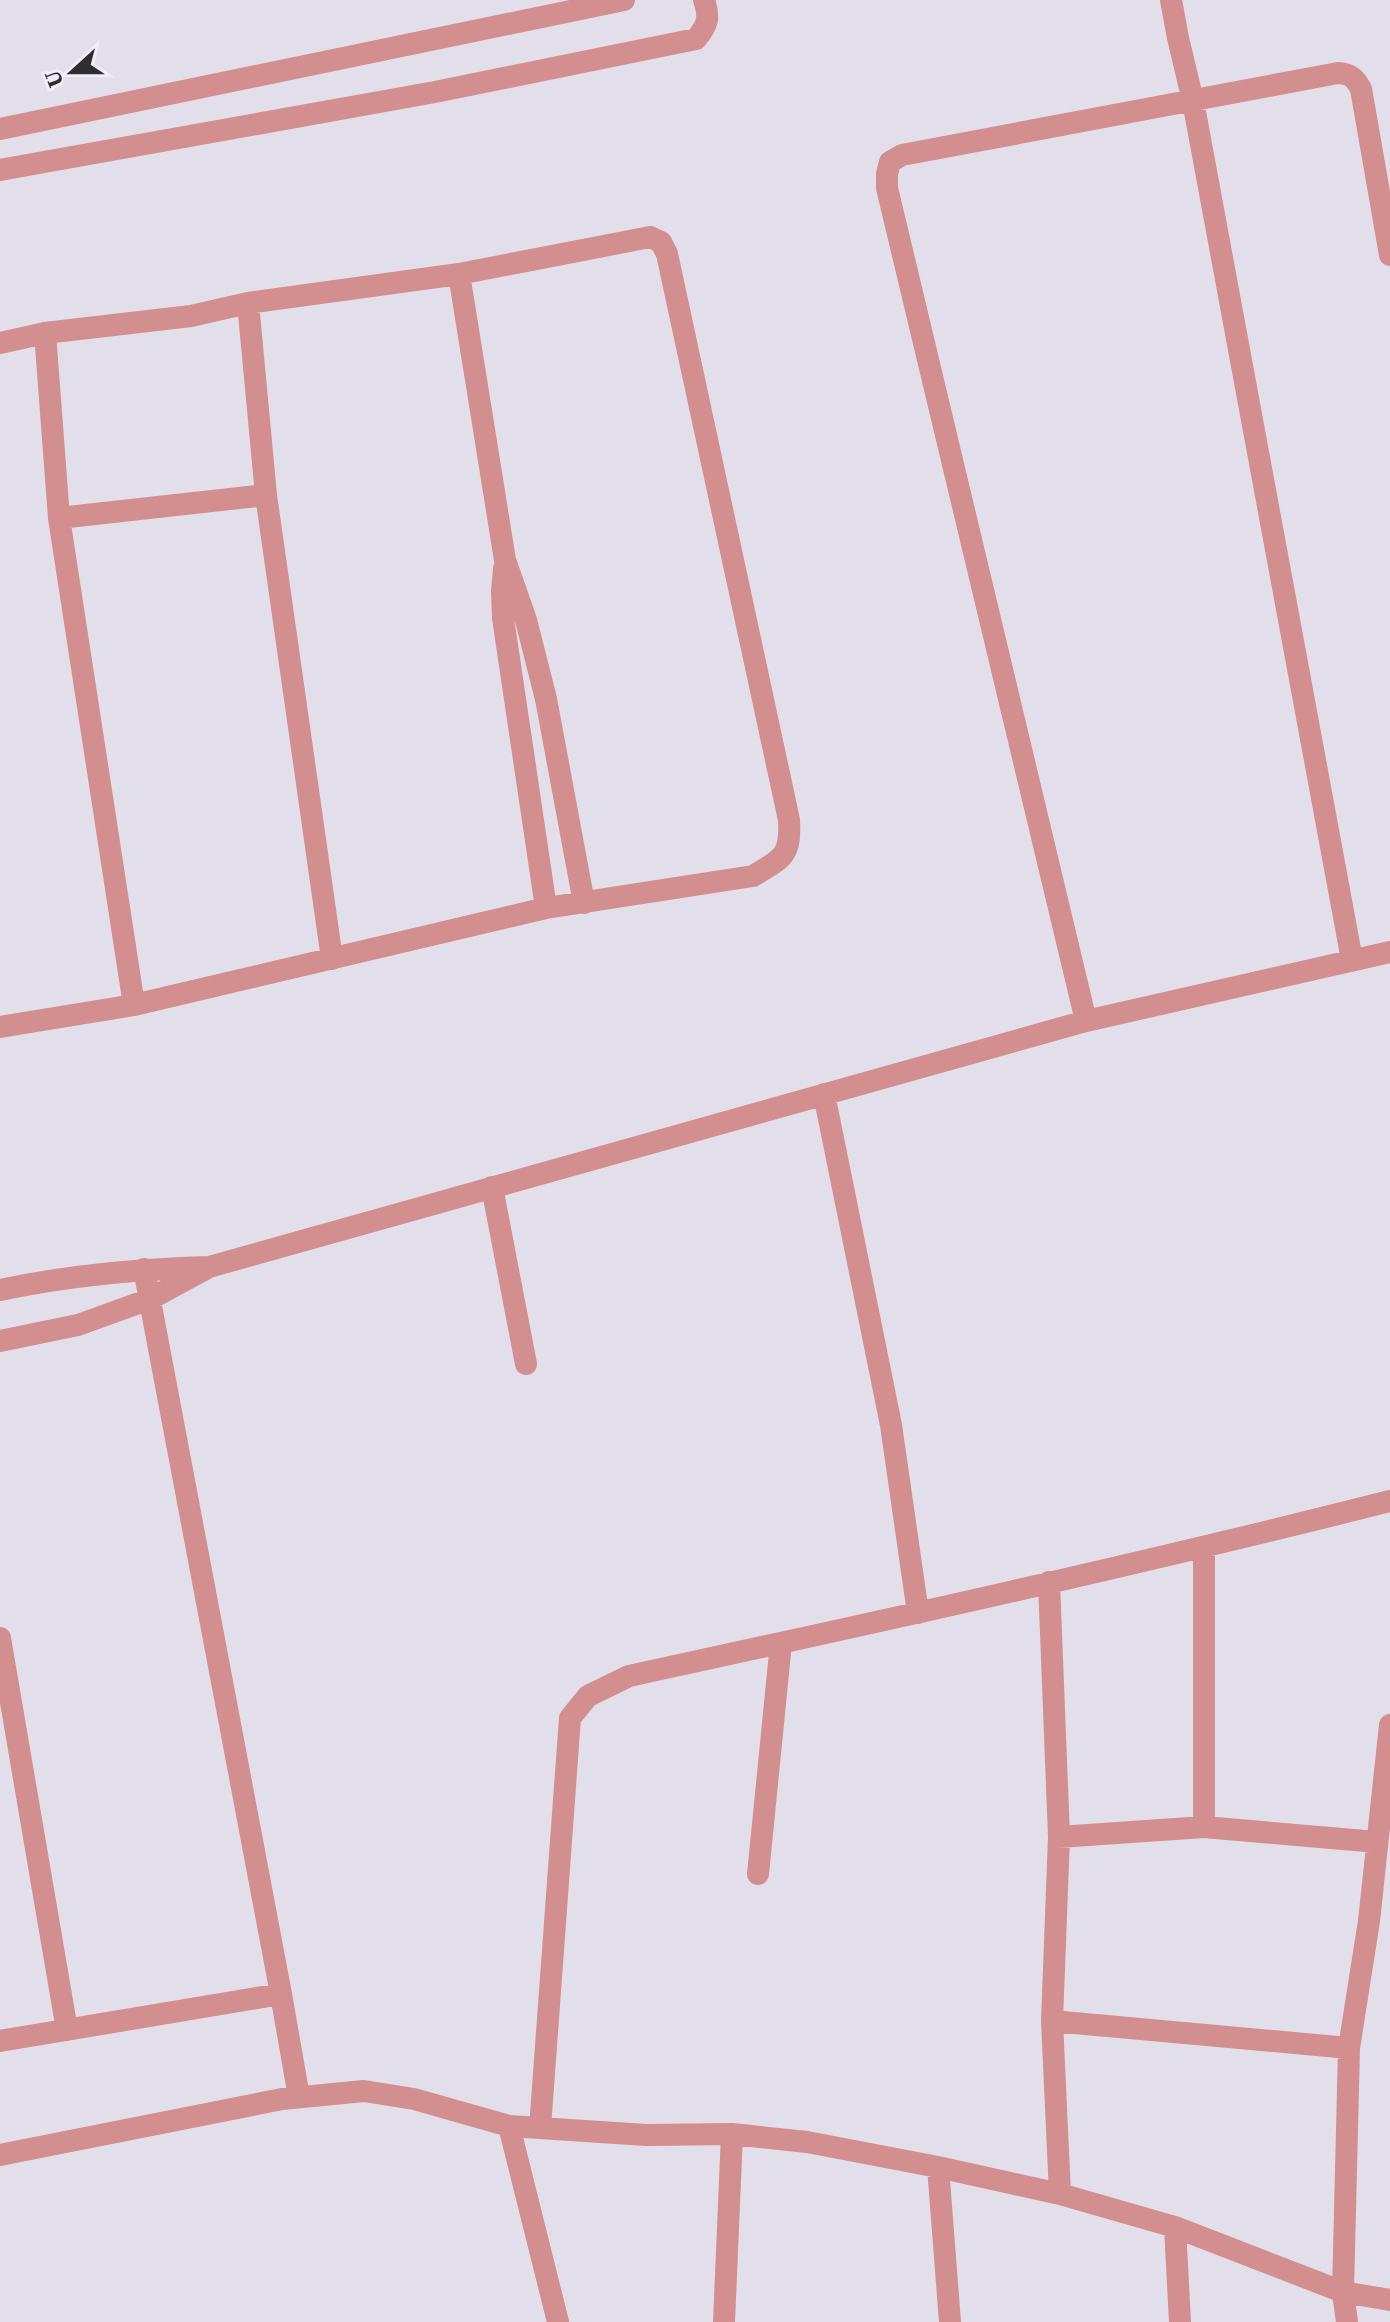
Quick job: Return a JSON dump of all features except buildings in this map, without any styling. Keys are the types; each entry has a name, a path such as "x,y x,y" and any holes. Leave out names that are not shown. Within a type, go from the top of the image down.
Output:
{"street":[{"path":"0,129 624,0"},
{"path":"0,170 435,92 696,39 709,18 704,0"},
{"path":"1171,0 1193,101 1352,960"},
{"path":"1086,1021 887,188 890,162 902,155 1338,73 1348,74 1355,78 1361,89 1390,255"},
{"path":"0,343 45,333 191,316 248,303 459,274 650,237 661,242 671,269 789,820 790,843 780,859 753,876 546,908 134,1005 0,1027"},
{"path":"459,274 505,560 526,620 546,699 584,903"},
{"path":"248,303 266,495 332,959"},
{"path":"45,333 59,518 134,1005"},
{"path":"59,518 266,495"},
{"path":"505,560 503,618 546,908"},
{"path":"0,1341 78,1325 150,1299 209,1267 824,1094 1086,1021 1390,952"},
{"path":"824,1094 891,1425 918,1613"},
{"path":"492,1187 526,1364"},
{"path":"0,1290 56,1278 144,1269 209,1267"},
{"path":"144,1269 299,2097"},
{"path":"540,2128 570,1718 588,1696 629,1676 1204,1548 1390,1501"},
{"path":"1204,1548 1204,1827"},
{"path":"1049,1582 1059,1837 1052,2021 1060,2194"},
{"path":"0,1638 67,2030"},
{"path":"758,1874 781,1643"},
{"path":"1347,2322 1343,2292 1349,2048 1369,1921 1390,1725"},
{"path":"1059,1837 1204,1827 1377,1842"},
{"path":"0,2041 281,1994"},
{"path":"1052,2021 1349,2048"},
{"path":"0,2155 299,2097 364,2091 414,2099 509,2126 646,2135 732,2134 807,2142 938,2167 1060,2194 1175,2227 1343,2292 1390,2300"},
{"path":"509,2126 558,2322"},
{"path":"724,2322 732,2134"},
{"path":"938,2167 950,2322"},
{"path":"1175,2227 1180,2322"}]}
